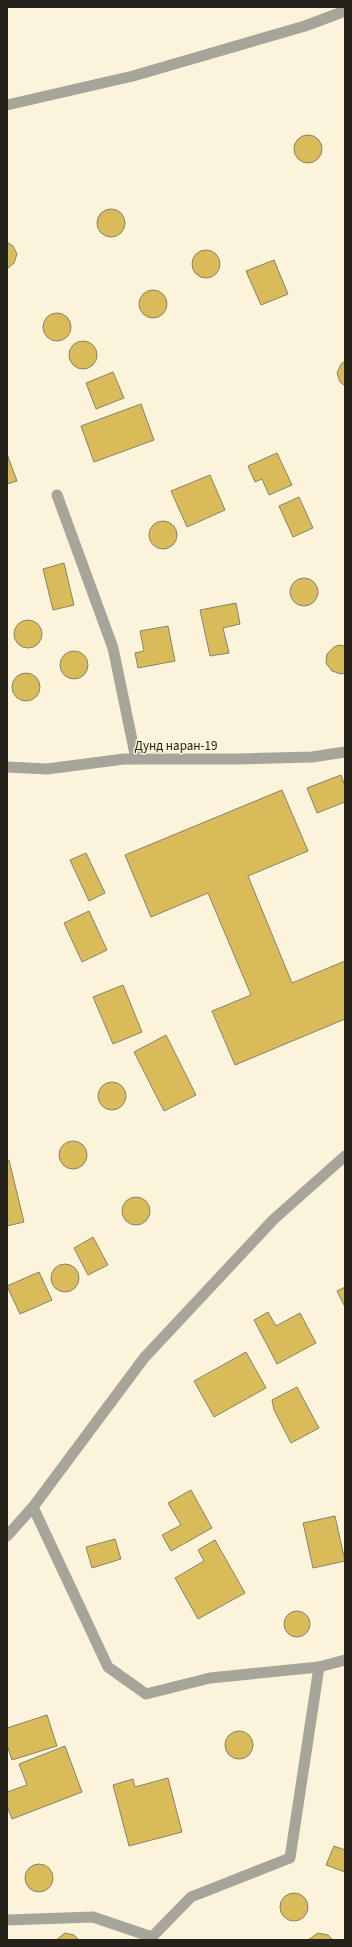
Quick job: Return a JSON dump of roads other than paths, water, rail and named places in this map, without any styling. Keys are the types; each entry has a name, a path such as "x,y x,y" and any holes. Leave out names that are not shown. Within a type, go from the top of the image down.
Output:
{"street":[{"path":"7,105 132,76 305,26 345,10"},
{"path":"57,495 113,648 136,759"},
{"name":"Дунд наран-19","path":"7,767 47,769 136,759 290,758 312,757 345,752"},
{"path":"7,1536 33,1508 144,1358 274,1219 345,1156"},
{"path":"33,1508 108,1667 146,1694 210,1678 319,1667 345,1660"},
{"path":"7,1920 93,1917 152,1936 191,1897 290,1858 319,1667"}]}
